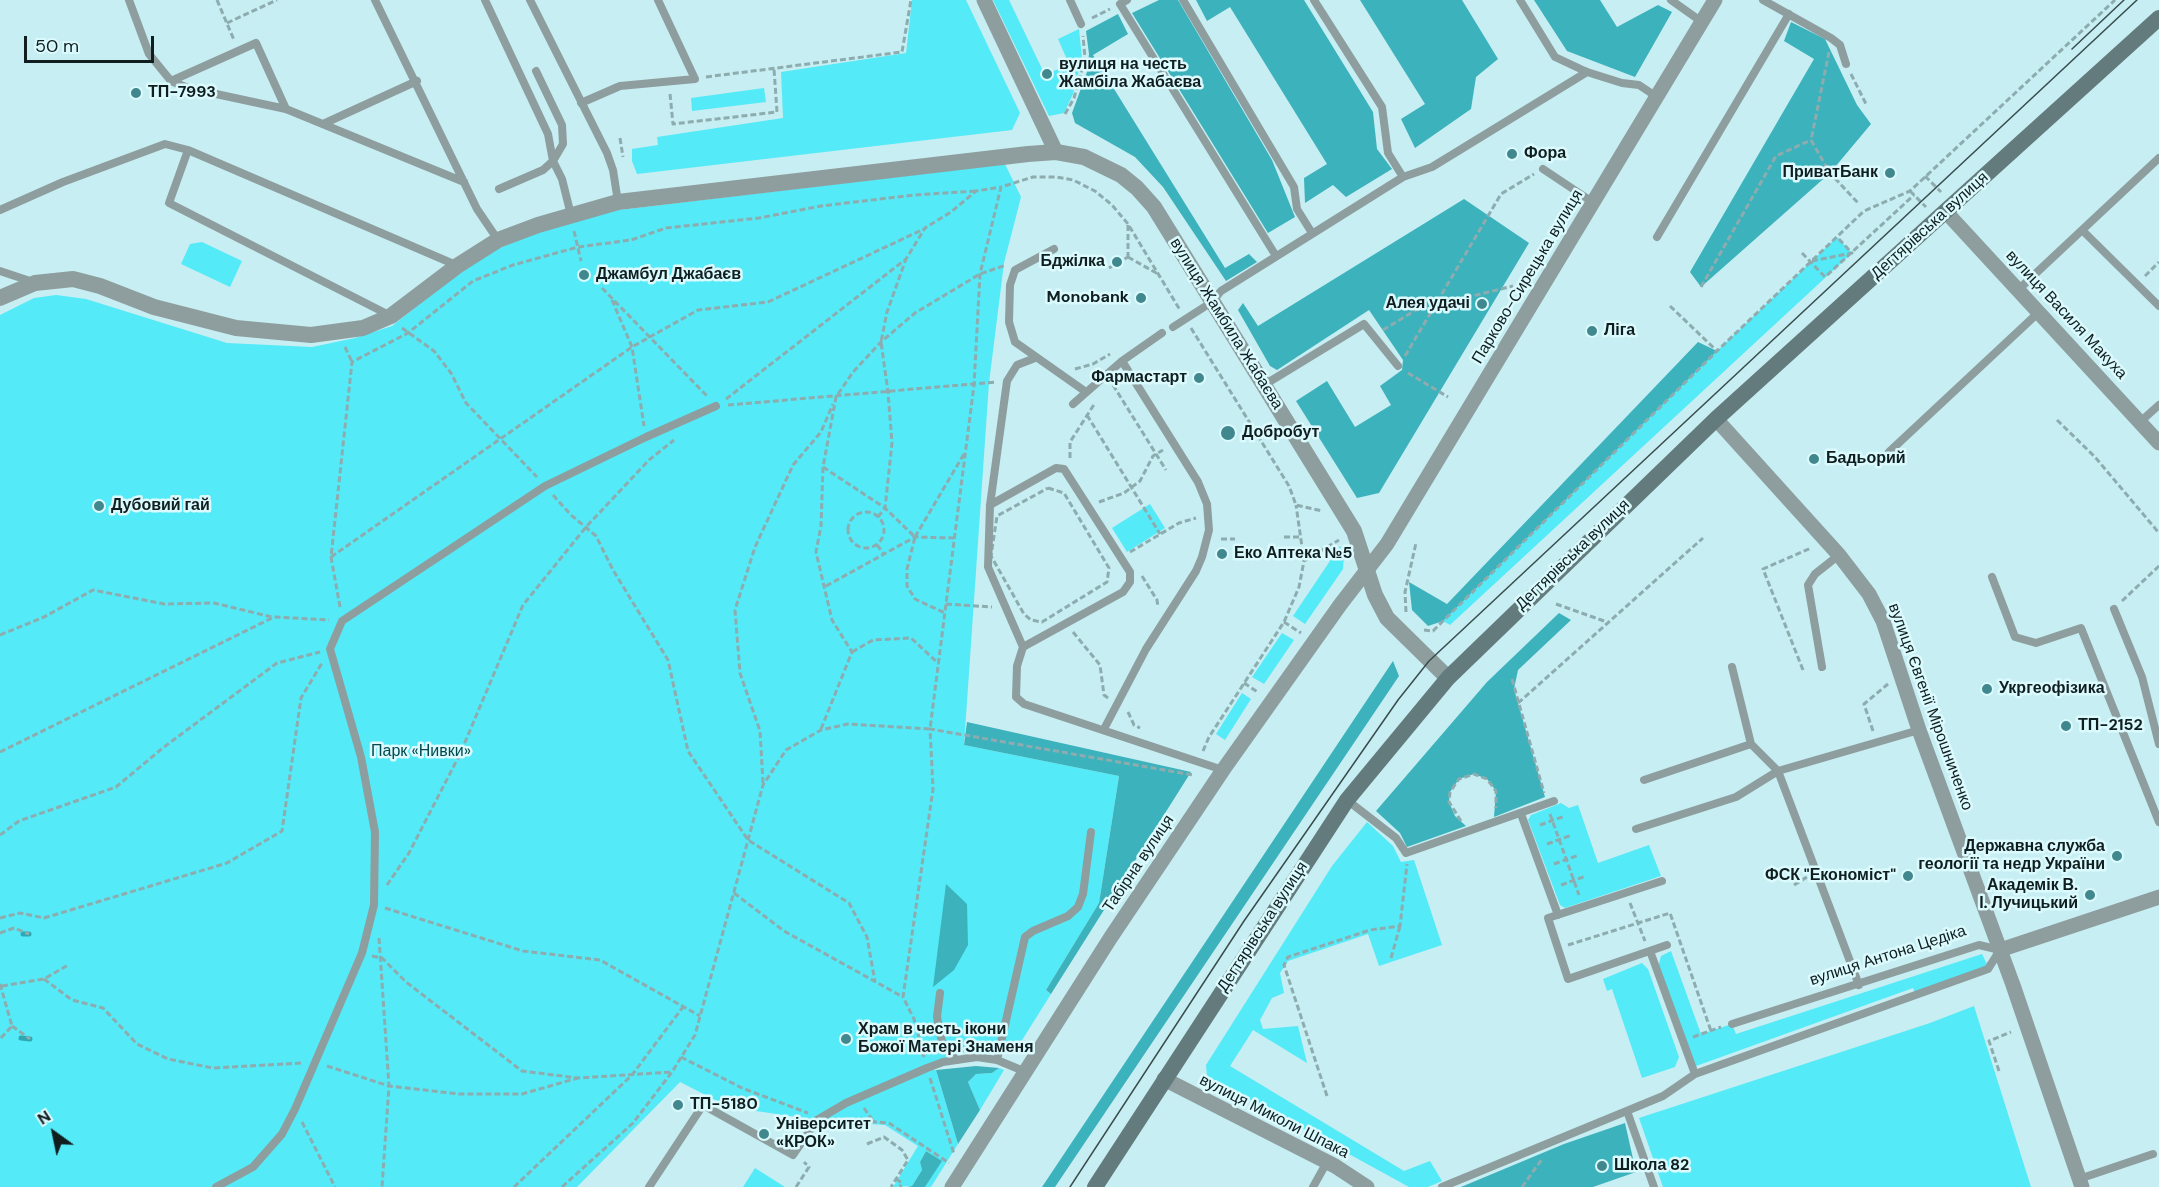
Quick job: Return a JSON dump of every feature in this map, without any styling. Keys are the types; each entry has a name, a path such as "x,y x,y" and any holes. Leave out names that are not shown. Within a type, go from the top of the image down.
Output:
{"main road":[{"name":"Дегтярівська вулиця","path":"1095,1187 1347,800 1448,678 1716,418 2159,18"}],"street":[{"path":"984,0 1056,152"},
{"name":"Парково-Сирецька вулиця","path":"1368,569 1387,544 1715,0"},
{"name":"вулиця Жамбила Жабаєва","path":"0,298 35,283 73,279 100,286 154,307 236,328 311,335 396,321 457,266 498,240 618,202 1056,152 1084,157 1121,175 1137,188 1154,207 1354,531 1375,595 1387,618 1448,678"},
{"name":"вулиця Василя Макуха","path":"1942,216 2018,290 2159,443"},
{"name":"вулиця Євгенії Мірошниченко","path":"1716,418 1839,555 1869,594 1883,621 1919,730 2000,950 2080,1183"},
{"name":"Табірна вулиця","path":"952,1187 1111,938 1223,770 1368,569"},
{"name":"вулиця Антона Цедіка","path":"2000,950 2159,897"},
{"name":"вулиця Миколи Шпака","path":"1164,1079 1327,1162 1367,1187"}],"lane":[{"path":"129,0 149,54 159,70 171,81 188,88 286,109 464,183"},
{"path":"375,0 417,81 464,183 498,240"},
{"path":"485,0 548,134 553,161 562,180 571,215"},
{"path":"530,0 613,170 618,202"},
{"path":"582,103 620,86 695,79 658,0"},
{"path":"1070,0 1081,24"},
{"path":"1183,0 1294,187 1298,209 1312,233"},
{"path":"1314,0 1382,107 1388,153 1403,177"},
{"path":"1520,0 1555,57 1587,72 1639,86 1657,97"},
{"path":"1671,0 1702,22"},
{"path":"1763,0 1832,38 1840,45 1846,64"},
{"path":"1123,2 1275,256"},
{"path":"1657,237 1789,14"},
{"path":"171,81 256,43 286,109"},
{"path":"499,189 543,170 553,161 563,144 562,125 536,71"},
{"path":"1173,327 1212,302 1221,291 1312,233 1403,177 1432,167 1587,72"},
{"path":"323,124 417,81"},
{"path":"0,210 74,177 165,144 188,150 457,266"},
{"path":"188,150 169,203 396,321"},
{"path":"2018,290 2159,158"},
{"path":"1544,169 1594,203"},
{"path":"2082,230 2159,306"},
{"path":"1054,249 1015,270 1010,285 1009,322 1015,342 1086,392"},
{"path":"0,271 35,283"},
{"path":"1889,452 2039,312"},
{"path":"1264,385 1364,324 1398,366"},
{"path":"1073,404 1122,361 1162,333"},
{"path":"1035,358 1017,365 1007,381 990,505 988,567 1023,647 1017,666 1014,690 1018,700 1164,752 1223,770"},
{"path":"1104,729 1115,705 1202,557 1209,530 1208,504 1198,482 1122,361"},
{"path":"2140,422 2159,405"},
{"path":"216,1187 253,1167 282,1134 317,1063 362,953 374,905 375,832 361,758 330,649 342,621 546,486 716,406"},
{"path":"990,505 1061,468 1068,472 1130,572 1130,582 1123,592 1023,647"},
{"path":"1822,667 1808,585 1815,574 1839,555"},
{"path":"1992,577 2015,637 2036,643 2081,628 2159,822"},
{"path":"2114,609 2142,677 2159,744"},
{"path":"1732,667 1751,744 1778,771 1859,985"},
{"path":"1636,829 1736,796 1778,771 1919,730"},
{"path":"1644,780 1751,744"},
{"path":"1347,800 1396,838 1406,853 1550,802"},
{"path":"1521,814 1558,915"},
{"path":"998,1060 1025,937 1033,931 1068,916 1078,907 1083,894 1091,832"},
{"path":"1662,881 1548,918 1568,979 1667,945"},
{"name":"вулиця Антона Цедіка","path":"1732,1024 1979,945 2000,950"},
{"path":"1442,1187 1663,1096 1695,1074 1988,969 2000,950"},
{"path":"1650,951 1695,1074"},
{"path":"940,993 937,1017 942,1042 956,1060"},
{"path":"650,1187 703,1105 790,1155 796,1154 817,1120 846,1103 927,1068 976,1057 998,1060 1026,1072"},
{"path":"1627,1111 1654,1187"},
{"path":"2080,1183 2153,1154"},
{"path":"1313,1187 1327,1162"}],"path":[{"path":"217,0 234,40"},
{"path":"227,23 277,0"},
{"path":"695,79 902,52 911,0"},
{"path":"1420,630 1432,631 1443,621 1717,351 1864,211 1910,191 2115,0"},
{"path":"1065,114 1074,98 1085,58 1081,24 1123,2"},
{"path":"1832,38 1812,140 1830,173 1859,204"},
{"path":"1846,64 1867,106"},
{"path":"669,81 673,124 777,112 774,69"},
{"path":"1701,287 1776,156 1812,140"},
{"path":"1448,397 1398,366 1501,194 1544,169"},
{"path":"1925,176 1942,193"},
{"path":"352,362 408,333 473,281 513,265 578,247 631,240 666,228 759,218 914,195 976,191 1001,187 1033,177 1073,180 1095,191 1112,205 1128,224 1290,486 1296,505 1304,561 1299,587 1284,622 1209,737 1202,753"},
{"path":"903,998 933,789 930,729 974,385 980,274 1001,187"},
{"path":"332,556 650,336 698,310 768,302 925,228 951,212 976,191"},
{"path":"1910,191 1942,216"},
{"path":"1802,253 1825,277 1914,195"},
{"path":"1128,224 1128,257"},
{"path":"878,517 885,508 892,443 881,342 887,312 906,259 925,228"},
{"path":"1837,237 1851,253"},
{"path":"578,247 581,261"},
{"path":"1811,262 1851,253"},
{"path":"1109,268 1128,257"},
{"path":"1128,257 1159,274"},
{"path":"716,406 906,259"},
{"path":"2137,284 2159,262"},
{"path":"763,785 760,731 740,672 735,610 755,547 793,465 821,432 836,397 853,372 881,342 915,313 980,274 1004,263 1015,270"},
{"path":"1374,336 1416,310 1432,308 1513,286"},
{"path":"602,288 716,406"},
{"path":"611,297 632,347 646,437"},
{"path":"1670,306 1717,351"},
{"path":"396,321 408,333 434,351 451,372 466,403 571,515 596,536 613,570 668,660 688,751 748,840 849,903 867,937 875,982"},
{"path":"0,635 44,617 93,590 164,604 214,603 274,617 342,621 332,556 352,362 341,340"},
{"path":"1068,367 1076,369 1098,361 1116,349"},
{"path":"1098,361 1107,375"},
{"path":"1108,388 1132,375"},
{"path":"716,406 1007,381"},
{"path":"1113,384 1166,470"},
{"path":"836,397 823,467 821,526 816,552 826,586 832,620 852,652"},
{"path":"1076,468 1070,458 1070,442 1097,400"},
{"path":"1087,415 1160,534"},
{"path":"2057,420 2095,457 2159,533"},
{"path":"682,433 649,460 586,527 523,605 460,754 409,854 374,905 523,951 600,960 700,1016"},
{"path":"1093,495 1098,503 1131,487 1140,481 1148,464 1157,453 1175,444"},
{"path":"945,613 915,599 907,586 907,569 915,537 965,451"},
{"path":"823,467 885,508 915,537"},
{"path":"1048,488 1064,493 1109,568 1107,582 1042,622 1031,620 1017,602 991,556 997,516 1048,488"},
{"path":"1296,505 1321,510 1327,520"},
{"path":"1077,516 1090,508"},
{"path":"872,513 878,517 884,531 877,545 866,549 860,548 850,540 848,533 851,519 856,515 872,513"},
{"path":"1133,561 1128,553 1179,524 1208,514 1218,514 1221,539 1218,548"},
{"path":"1304,561 1339,541 1333,530"},
{"path":"826,586 915,537 954,538"},
{"path":"1284,537 1302,537"},
{"path":"1518,703 1703,538"},
{"path":"1221,539 1235,539"},
{"path":"1407,616 1405,592 1416,543"},
{"path":"877,545 884,554"},
{"path":"1803,670 1763,569 1816,546"},
{"path":"2114,609 2159,566"},
{"path":"1138,569 1157,600 1159,614 1164,621"},
{"path":"946,604 1006,608 1017,602"},
{"path":"1556,604 1607,622"},
{"path":"1059,613 1100,665 1104,695 1128,714 1134,725 1143,729"},
{"path":"0,752 274,617"},
{"path":"1284,622 1301,633"},
{"path":"821,730 852,652 873,640 911,638 939,664"},
{"path":"0,835 19,820 116,787 164,747 277,663 330,649"},
{"path":"0,918 20,913 44,918 227,862 282,831 301,698 330,649"},
{"path":"1512,680 1550,802 1552,821 1583,907"},
{"path":"1244,683 1259,693"},
{"path":"1876,741 1864,704 1890,683"},
{"path":"1128,714 1130,707"},
{"path":"562,1187 633,1123 672,1072 695,1035 763,785 786,750 821,730 848,724 930,729 1192,775"},
{"path":"1471,831 1455,816 1449,802 1450,792 1459,779 1474,774 1487,778 1496,791 1496,810 1491,824"},
{"path":"1540,825 1565,816"},
{"path":"1547,844 1572,835"},
{"path":"1391,958 1400,926 1407,865 1406,853"},
{"path":"1554,864 1579,855"},
{"path":"1561,885 1586,876"},
{"path":"1626,892 1636,923 1650,951"},
{"path":"733,893 784,931 903,998 914,1018 954,1154"},
{"path":"1558,948 1670,913 1711,1030"},
{"path":"1327,1096 1284,965 1288,957 1370,930 1400,926"},
{"path":"0,933 14,928 29,934"},
{"path":"379,937 389,1086 382,1187"},
{"path":"362,953 382,958 406,982 522,1071 578,1078 672,1072"},
{"path":"30,1039 12,1026 1,985 44,979 68,965"},
{"path":"44,979 72,1000 103,1008 137,1044 168,1059 213,1068 317,1063 389,1086 459,1094 522,1094 578,1078"},
{"path":"514,1187 632,1075 683,1006"},
{"path":"1682,1040 1732,1024"},
{"path":"0,1039 12,1026"},
{"path":"1999,1071 1989,1041 2011,1032"},
{"path":"681,1057 742,1088 822,1117 889,1123 949,1163"},
{"path":"295,1109 335,1187"},
{"path":"867,1144 884,1137 902,1150 908,1160 891,1187"},
{"path":"1522,1187 1556,1140"},
{"path":"796,1154 809,1167 796,1187"},
{"path":"896,1179 902,1183 900,1187"}],"green space":[{"path":"912,0 966,0 1020,113 1012,130 637,174 632,161 632,149 658,145 657,137 783,118 781,72 906,53"},
{"path":"993,0 1009,0 1045,75 1069,64 1058,39 1079,29 1082,58 1073,94 1064,113 1049,116"},
{"path":"764,88 766,102 692,111 691,98"},
{"name":"Парк «Нивки»","path":"1005,164 1021,197 1004,263 989,383 964,745 1119,776 1099,903 1046,990 1051,994 1014,1053 980,1047 931,1063 936,1070 958,1144 931,1187 925,1187 941,1161 926,1151 920,1162 922,1170 912,1186 893,1187 918,1146 885,1125 817,1120 729,1107 680,1082 577,1187 0,1187 0,315 34,298 56,295 86,299 227,343 312,347 355,338 392,326 482,255 537,233 610,211"},
{"path":"1837,237 1852,253 1450,625 1443,621 1717,351"},
{"path":"202,242 242,261 230,287 181,264 190,244"},
{"path":"1150,504 1165,528 1127,552 1112,528"},
{"path":"1340,546 1344,554 1343,569 1305,624 1293,616"},
{"path":"1282,633 1294,640 1264,684 1252,677"},
{"path":"1242,693 1251,699 1225,740 1216,734"},
{"path":"1561,803 1569,808 1578,805 1598,863 1649,845 1661,876 1565,908 1560,905 1528,820 1531,815"},
{"path":"1367,822 1393,846 1401,862 1414,860 1442,945 1379,966 1368,934 1288,961 1280,973 1284,993 1272,998 1260,1020 1263,1029 1298,1026 1307,1063 1253,1030 1230,1066 1404,1171 1430,1161 1442,1181 1428,1187 1409,1187 1207,1076 1206,1065 1332,866"},
{"path":"1671,951 1701,1034 1732,1024 1736,1034 1982,954 1988,966 1916,995 1913,988 1696,1066 1658,967 1661,956"},
{"path":"1642,963 1648,969 1679,1057 1675,1067 1642,1078 1612,989 1607,991 1603,979"},
{"path":"1974,1006 2031,1187 1663,1187 1639,1118 1930,1023"},
{"path":"999,1068 1004,1070 980,1110 968,1082 976,1074 992,1073"},
{"path":"755,1168 785,1187 743,1187"}],"shaded area":[{"path":"1159,0 1178,0 1272,160 1295,217 1268,233 1132,13"},
{"path":"1196,0 1304,0 1373,112 1377,149 1392,169 1346,197 1333,185 1305,203 1304,178 1327,164 1230,7 1207,21"},
{"path":"1360,0 1462,0 1498,59 1476,77 1471,109 1415,148 1401,119 1425,104"},
{"path":"1534,0 1600,0 1617,27 1658,5 1672,12 1635,77 1567,51"},
{"path":"1118,14 1128,34 1093,55 1225,268 1249,254 1257,262 1226,281 1163,187 1135,157 1075,123 1072,113 1087,72 1089,54 1086,31"},
{"path":"1791,22 1825,39 1857,105 1871,124 1830,173 1701,287 1690,272 1814,59 1784,41"},
{"path":"1464,199 1529,243 1379,493 1357,498 1296,401 1327,381 1355,427 1391,405 1380,386 1402,370 1403,360 1369,310 1277,370 1270,366 1238,310 1243,303 1258,326"},
{"path":"1698,342 1717,351 1443,621 1428,626 1412,610 1409,582 1447,604"},
{"path":"1559,613 1571,620 1518,670 1514,689 1545,797 1494,817 1496,791 1487,779 1474,774 1459,779 1450,792 1449,802 1455,816 1466,826 1407,847 1400,833 1376,811 1487,682"},
{"path":"1393,661 1399,676 1055,1187 1042,1187"},
{"path":"967,722 1191,772 1051,994 1046,990 1099,903 1119,776 964,745"},
{"path":"946,884 967,904 968,945 954,970 933,987"},
{"path":"976,1066 999,1068 992,1073 976,1074 968,1082 980,1110 958,1144 936,1070"},
{"name":"Школа 82","path":"1625,1123 1636,1172 1593,1187 1461,1187 1564,1144"},
{"path":"926,1151 942,1161 925,1187 907,1187 912,1186 922,1170 920,1162"}],"waterway":[{"path":"23,934 29,934"},
{"path":"21,1038 30,1039"}],"tram line":[{"path":"2072,49 2124,0"},
{"path":"1070,1187 1244,921 1398,700 1429,661 2137,0"}],"place":[{"name":"вулиця на честь Жамбіла Жабаєва","path":"1047,74"},
{"name":"ТП-7993","path":"136,93"},
{"name":"Фора","path":"1512,154"},
{"name":"ПриватБанк","path":"1890,173"},
{"name":"Бджілка","path":"1117,262"},
{"name":"Джамбул Джабаєв","path":"584,275"},
{"name":"Monobank","path":"1141,298"},
{"name":"Алея удачі","path":"1482,304"},
{"name":"Ліга","path":"1592,331"},
{"name":"Фармастарт","path":"1199,378"},
{"name":"Добробут","path":"1228,433"},
{"name":"Бадьорий","path":"1814,459"},
{"name":"Дубовий гай","path":"99,506"},
{"name":"Еко Аптека №5","path":"1222,554"},
{"name":"Укргеофізика","path":"1987,689"},
{"name":"ТП-2152","path":"2066,726"},
{"name":"Державна служба геології та недр України","path":"2117,856"},
{"name":"ФСК \"Економіст\"","path":"1908,876"},
{"name":"Академік В. І. Лучицький","path":"2090,895"},
{"name":"Храм в честь ікони Божої Матері Знаменя","path":"846,1039"},
{"name":"ТП-5180","path":"678,1105"},
{"name":"Університет «КРОК»","path":"764,1134"},
{"name":"Школа 82","path":"1602,1166"}]}
